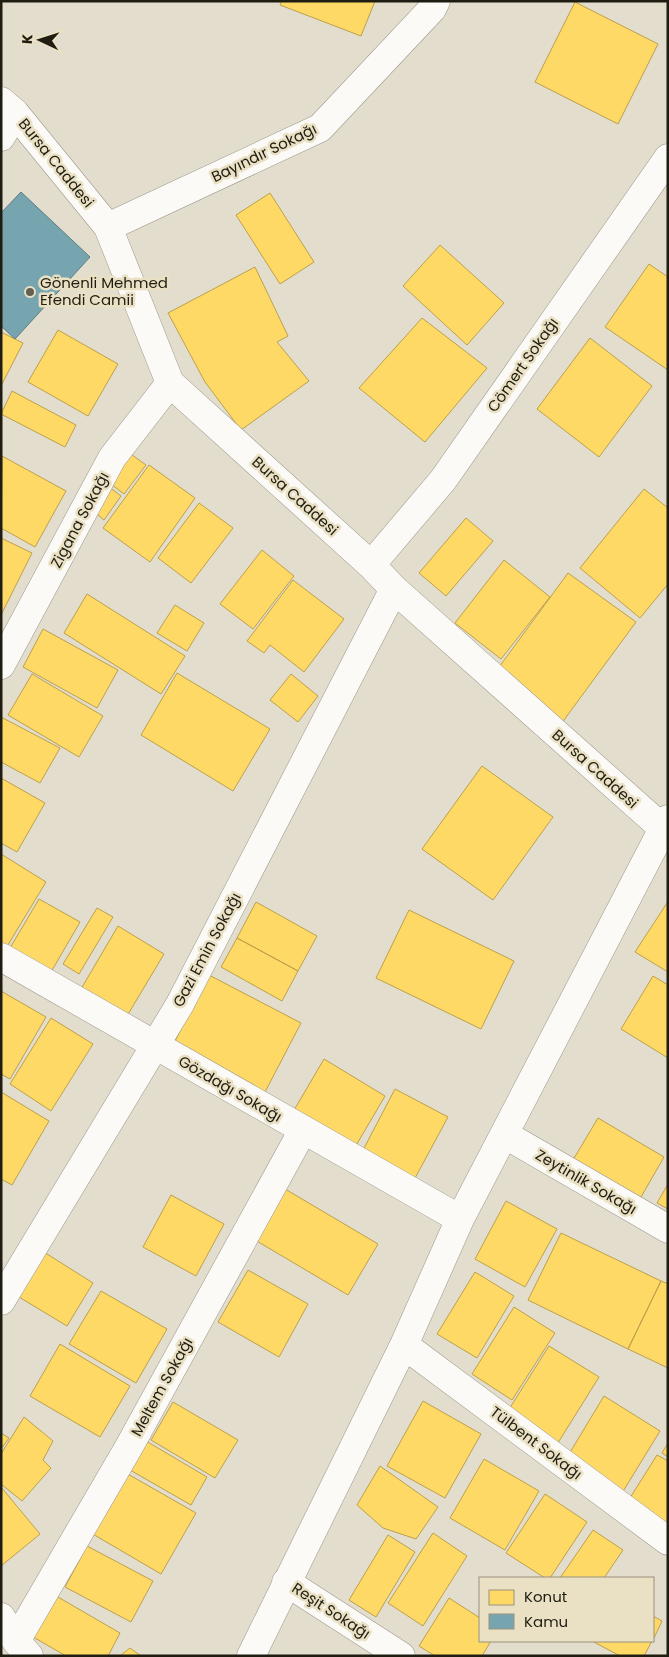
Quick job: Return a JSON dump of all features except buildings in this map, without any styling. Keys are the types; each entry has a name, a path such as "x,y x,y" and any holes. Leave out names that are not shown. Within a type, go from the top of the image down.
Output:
{"street":[{"name":"Bayındır Sokağı","path":"108,227 320,128 432,9 436,1"},
{"name":"Bursa Caddesi","path":"8,107 108,227 170,383 371,565 394,589 666,827"},
{"path":"1,137 8,107"},
{"name":"Cömert Sokağı","path":"371,565 443,480 668,158"},
{"name":"Zigana Sokağı","path":"4,654 112,458 170,383"},
{"name":"Gazi Emin Sokağı","path":"1,1301 184,995 394,589"},
{"path":"251,1656 404,1345 460,1219 666,827"},
{"name":"Gözdağı Sokağı","path":"1,957 460,1219"},
{"name":"Meltem Sokağı","path":"23,1649 130,1445 303,1130"},
{"name":"Zeytinlik Sokağı","path":"504,1134 668,1229"},
{"name":"Tülbent Sokağı","path":"404,1345 668,1541"},
{"name":"Reşit Sokağı","path":"286,1582 401,1656"},
{"path":"1,1617 23,1649"}],"place":[{"name":"Gönenli Mehmed Efendi Camii","path":"30,292"}]}
